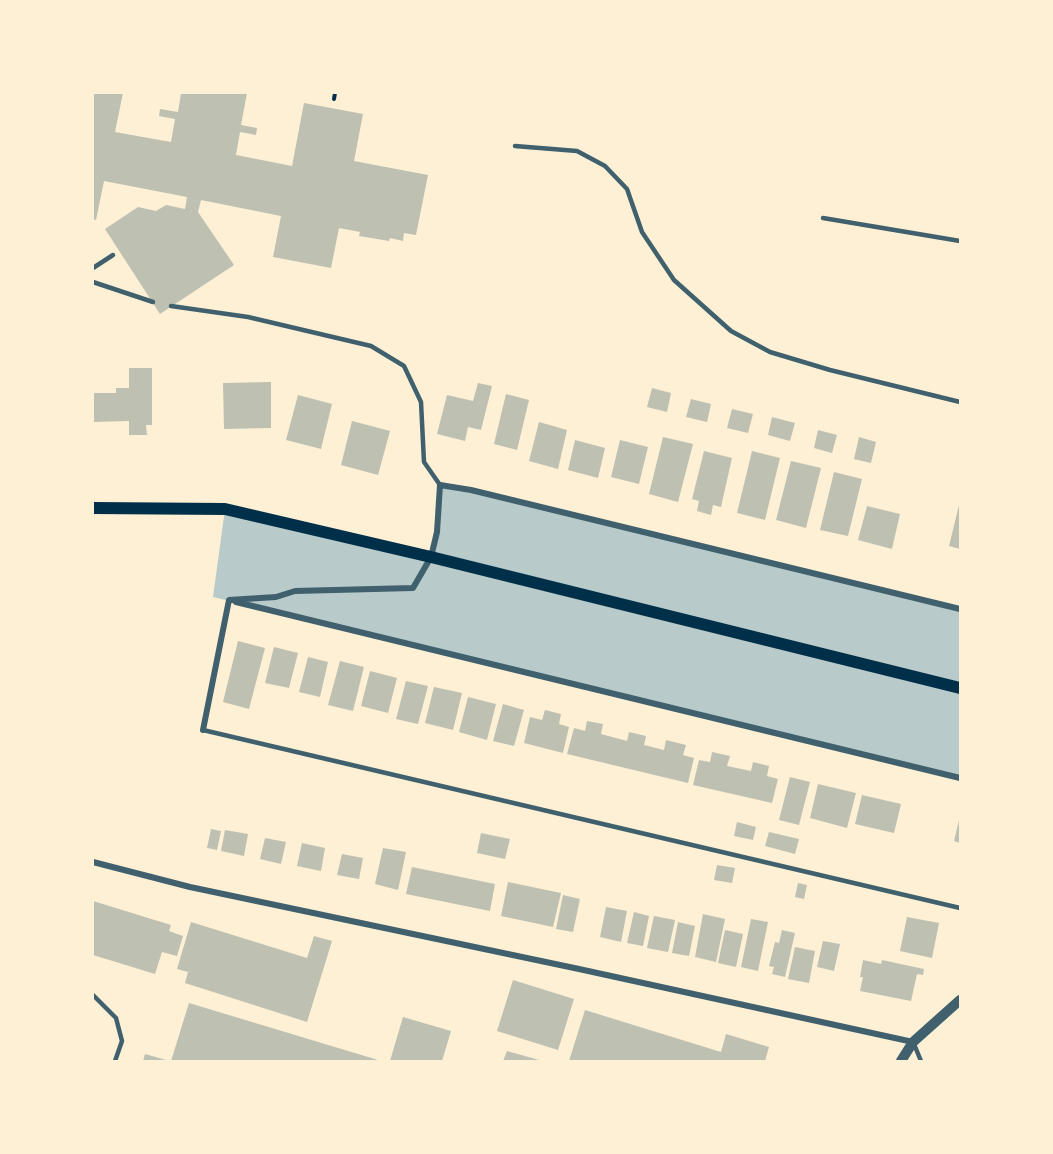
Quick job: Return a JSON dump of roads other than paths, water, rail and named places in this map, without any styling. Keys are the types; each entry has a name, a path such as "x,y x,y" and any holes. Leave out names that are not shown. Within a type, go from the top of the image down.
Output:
{"main road":[{"path":"93,508 225,509 432,557 960,688"}],"street":[{"path":"229,600 276,597 295,591 413,588 432,557 437,532 440,485 471,490 960,609"},
{"path":"203,730 229,600"},
{"path":"229,600 960,778"},
{"path":"93,862 190,887 591,971 913,1042"},
{"path":"901,1061 913,1042 960,1000"}],"lane":[{"path":"515,146 577,151 605,166 627,189 642,232 674,280 730,331 770,352 830,370 960,402"},
{"path":"824,218 960,240"},
{"path":"93,268 113,255"},
{"path":"93,282 153,302"},
{"path":"171,306 248,317 371,346 404,366 421,402 424,462 440,485"},
{"path":"203,730 960,908"},
{"path":"93,995 116,1018 122,1041 115,1061"},
{"path":"913,1042 921,1061"}]}
